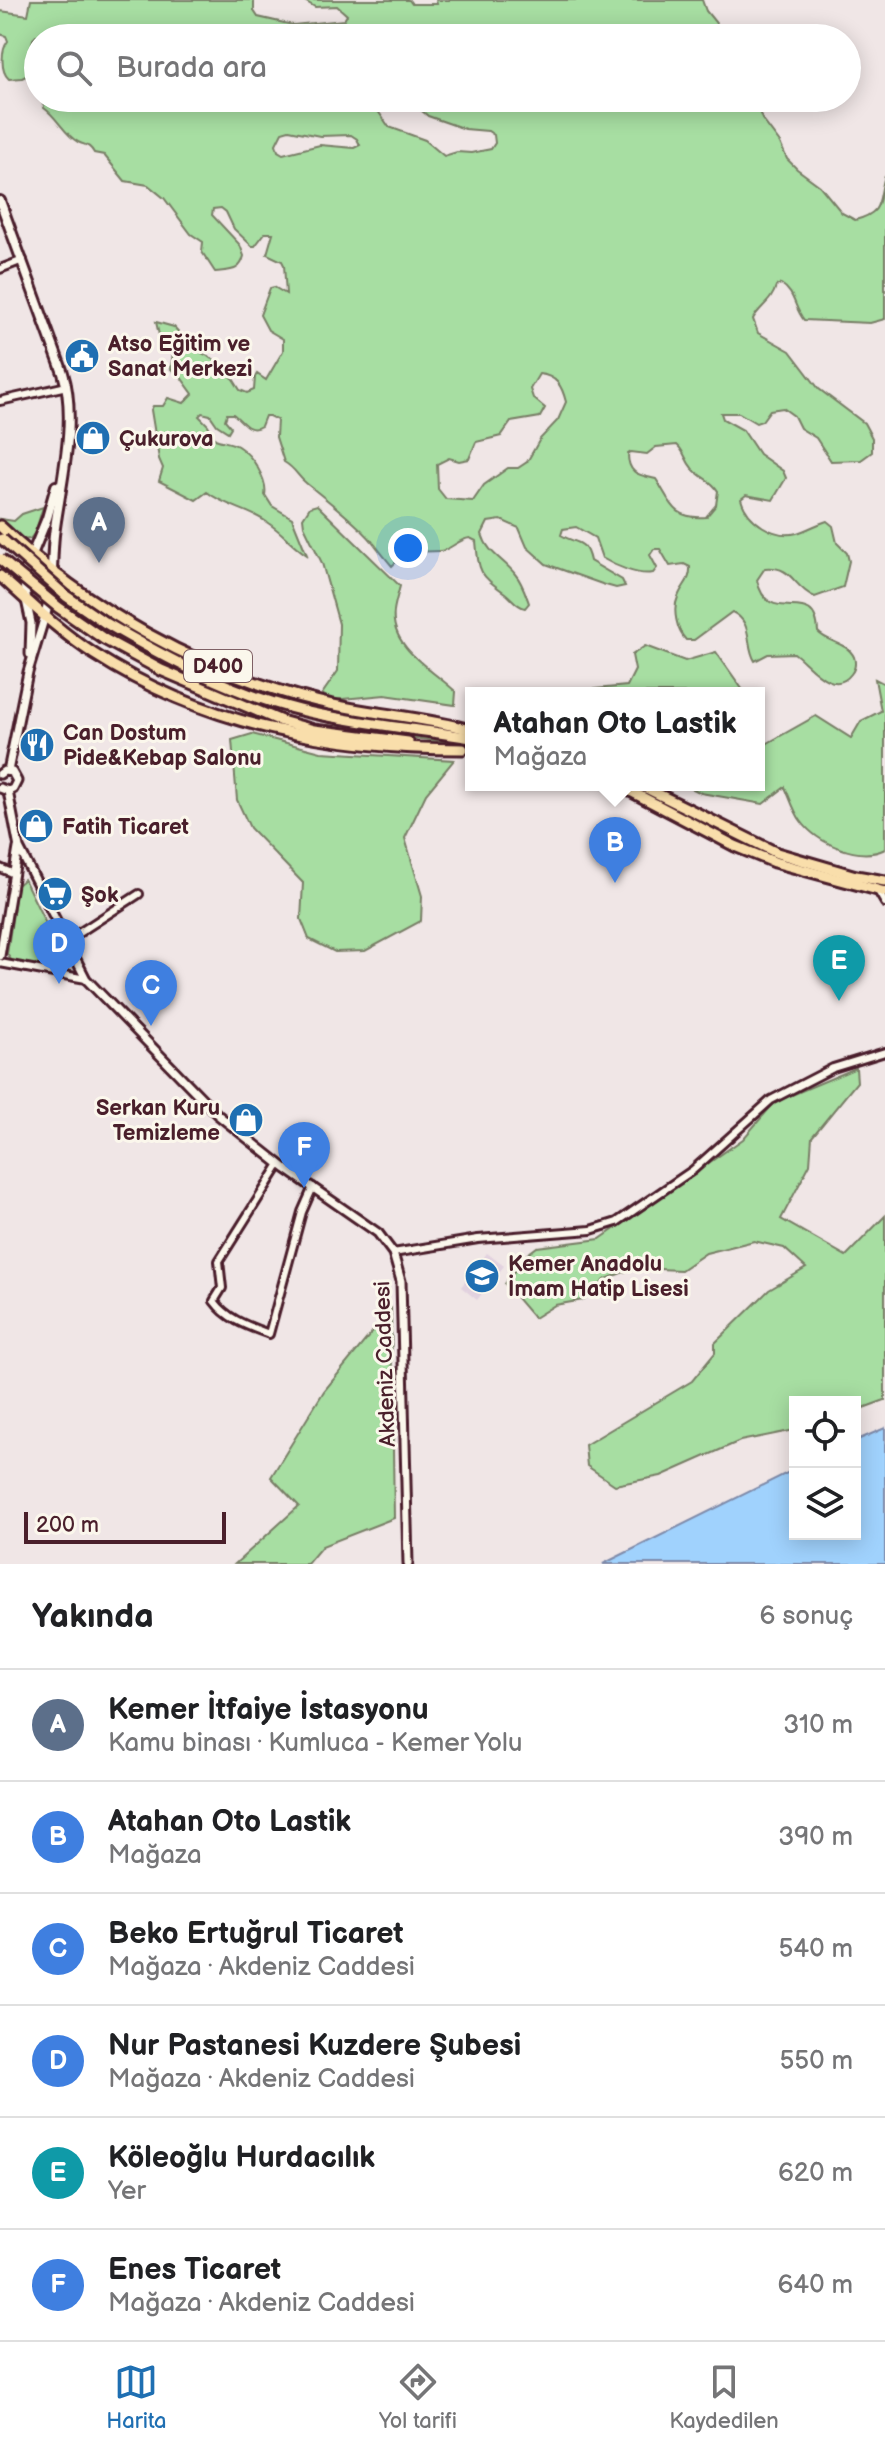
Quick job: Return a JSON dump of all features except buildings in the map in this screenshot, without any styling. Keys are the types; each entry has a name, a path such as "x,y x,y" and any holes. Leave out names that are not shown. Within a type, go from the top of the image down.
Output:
{"highway":[{"name":"D400","path":"0,526 54,575 106,611 207,662 316,701 465,729"},
{"name":"D400","path":"1,538 66,596 177,665 269,701 331,717 465,737"},
{"name":"D400","path":"0,559 58,607 104,639 161,670 298,726 345,735 465,749"},
{"path":"0,576 94,654 140,679 218,714 291,735 329,741 465,749"},
{"path":"630,791 735,846 774,862 882,891"},
{"path":"652,791 777,853 885,881"}],"main road":[{"path":"0,201 69,398 54,539 54,575 45,616"},
{"path":"26,600 24,574 47,518 64,458"}],"street":[{"path":"0,269 23,260"},
{"path":"0,401 67,386"},
{"path":"26,600 31,623 28,672"},
{"path":"4,772 45,616"},
{"name":"Akdeniz Caddesi","path":"4,772 16,776 17,781 16,786 4,790 19,848 86,979 218,1115 280,1164 378,1233 393,1253 401,1281 408,1564"},
{"path":"0,956 19,848"},
{"path":"0,868 14,874"},
{"path":"882,891 885,903"},
{"path":"68,940 139,894"},
{"path":"0,963 86,979"},
{"path":"393,1253 478,1239 591,1230 617,1222 693,1170 771,1100 833,1068 885,1052"},
{"path":"280,1164 219,1261 222,1288 214,1301 222,1312 234,1320 269,1334 291,1262 302,1212 313,1187"}],"shaded area":[{"name":"Kemer Anadolu İmam Hatip Lisesi","path":"487,1253 504,1266 477,1300 461,1287"}],"green space":[{"path":"31,0 254,0 254,11 258,17 289,24 24,24 24,77 9,79 2,60 8,41 6,36 0,34 0,11 28,15"},
{"path":"303,0 409,0 412,4 437,4 436,0 702,0 717,24 303,24 344,20 347,15 337,6 315,7"},
{"path":"48,112 379,112 389,127 425,140 444,156 491,149 495,143 494,135 488,131 465,129 423,112 759,112 787,159 820,186 842,213 855,220 876,209 885,176 885,319 870,323 804,320 789,291 781,284 776,286 772,296 753,319 758,333 790,351 819,389 864,423 872,438 872,452 861,460 831,461 816,438 800,428 794,416 783,408 770,410 762,421 756,423 739,413 721,413 723,419 743,430 759,454 783,471 786,478 773,500 746,495 741,499 755,521 771,531 788,534 827,521 833,526 837,543 847,553 849,561 843,587 815,597 782,570 765,568 757,580 763,595 771,602 809,610 815,617 818,632 851,652 855,661 852,672 844,680 829,681 794,653 768,654 755,661 746,628 739,616 732,612 694,640 686,640 678,626 675,608 690,567 684,564 670,566 660,549 654,549 650,555 657,568 653,573 627,570 602,558 595,538 576,527 563,529 561,535 583,545 590,561 622,580 625,586 616,588 546,564 527,547 519,528 501,520 488,522 482,534 492,551 520,580 529,603 525,608 485,577 480,567 476,541 470,538 444,550 409,553 392,566 357,526 284,462 276,437 277,420 269,416 265,416 261,426 252,428 233,414 227,414 225,420 231,427 228,432 217,425 210,415 202,413 199,416 215,439 237,445 254,462 262,475 265,495 272,506 292,518 307,555 253,514 207,492 196,500 159,481 163,468 151,410 153,406 163,406 168,398 184,403 193,394 171,369 173,351 159,335 156,322 174,327 193,348 215,360 230,374 240,390 247,393 254,390 257,374 266,380 283,351 283,339 268,330 260,315 270,288 286,294 284,265 267,254 273,233 265,233 252,246 234,229 221,208 213,209 212,215 240,245 244,256 237,268 215,272 202,252 203,242 191,234 164,198 148,185 125,181 104,155 94,153 73,139","holes":["289,130 320,136 351,135 360,145 354,148 320,145 283,154 276,144 282,132","539,374 558,383 566,402 558,420 540,439 527,462 518,468 508,468 484,485 473,501 446,499 438,489 437,464 449,458 459,461 469,459 476,442 501,436 511,422 540,417 545,408 533,398 530,389","677,445 692,468 718,491 716,505 706,517 686,516 674,508 656,479 640,475 630,466 628,454 631,452 647,454 656,447"]},
{"path":"317,505 400,586 394,611 398,636 415,657 456,692 455,705 385,695 332,700 322,694 338,671 339,624 322,563 304,526 303,518 310,507"},
{"path":"43,507 30,539 21,540 0,519 14,521 22,514"},
{"path":"645,646 685,661 716,652 741,687 616,687 627,686 635,670 632,655"},
{"path":"875,679 885,684 885,849 851,852 828,843 808,829 794,809 785,787 763,804 697,791 765,791 765,745 816,716 851,738 861,721 881,711"},
{"path":"326,725 465,741 465,744 325,728"},
{"path":"252,734 321,752 454,760 426,794 405,838 422,896 421,921 365,951 335,952 309,939 301,919 303,883 250,828 237,800 232,740"},
{"path":"637,791 644,791 758,849 885,885 885,888 780,861 740,845"},
{"path":"24,879 66,965 63,971 14,964 7,954 17,885"},
{"path":"856,1068 857,1082 812,1137 810,1164 781,1219 846,1256 885,1216 885,1400 861,1409 861,1396 789,1396 789,1431 740,1441 661,1476 615,1485 587,1466 585,1445 692,1381 715,1353 715,1343 769,1290 806,1268 784,1248 754,1241 706,1253 681,1270 634,1268 606,1279 583,1300 555,1305 534,1318 505,1284 525,1256 537,1247 600,1239 743,1139 775,1102"},
{"path":"391,1309 394,1518 322,1546 307,1564 235,1564 299,1506 271,1477 324,1391"}],"water":[{"path":"885,1428 885,1564 603,1564 789,1472 789,1540 861,1540 861,1438"}],"place":[{"name":"Atso Eğitim ve Sanat Merkezi","path":"82,356"},
{"name":"Çukurova","path":"93,438"},
{"name":"Kemer İtfaiye İstasyonu","path":"99,563"},
{"name":"Can Dostum Pide&Kebap Salonu","path":"37,745"},
{"name":"Fatih Ticaret","path":"36,826"},
{"name":"Atahan Oto Lastik","path":"615,883"},
{"name":"Şok","path":"55,894"},
{"name":"Nur Pastanesi Kuzdere Şubesi","path":"59,984"},
{"name":"Köleoğlu Hurdacılık","path":"839,1001"},
{"name":"Beko Ertuğrul Ticaret","path":"151,1026"},
{"name":"Serkan Kuru Temizleme","path":"246,1120"},
{"name":"Enes Ticaret","path":"304,1188"},
{"name":"Kemer Anadolu İmam Hatip Lisesi","path":"482,1276"}]}
